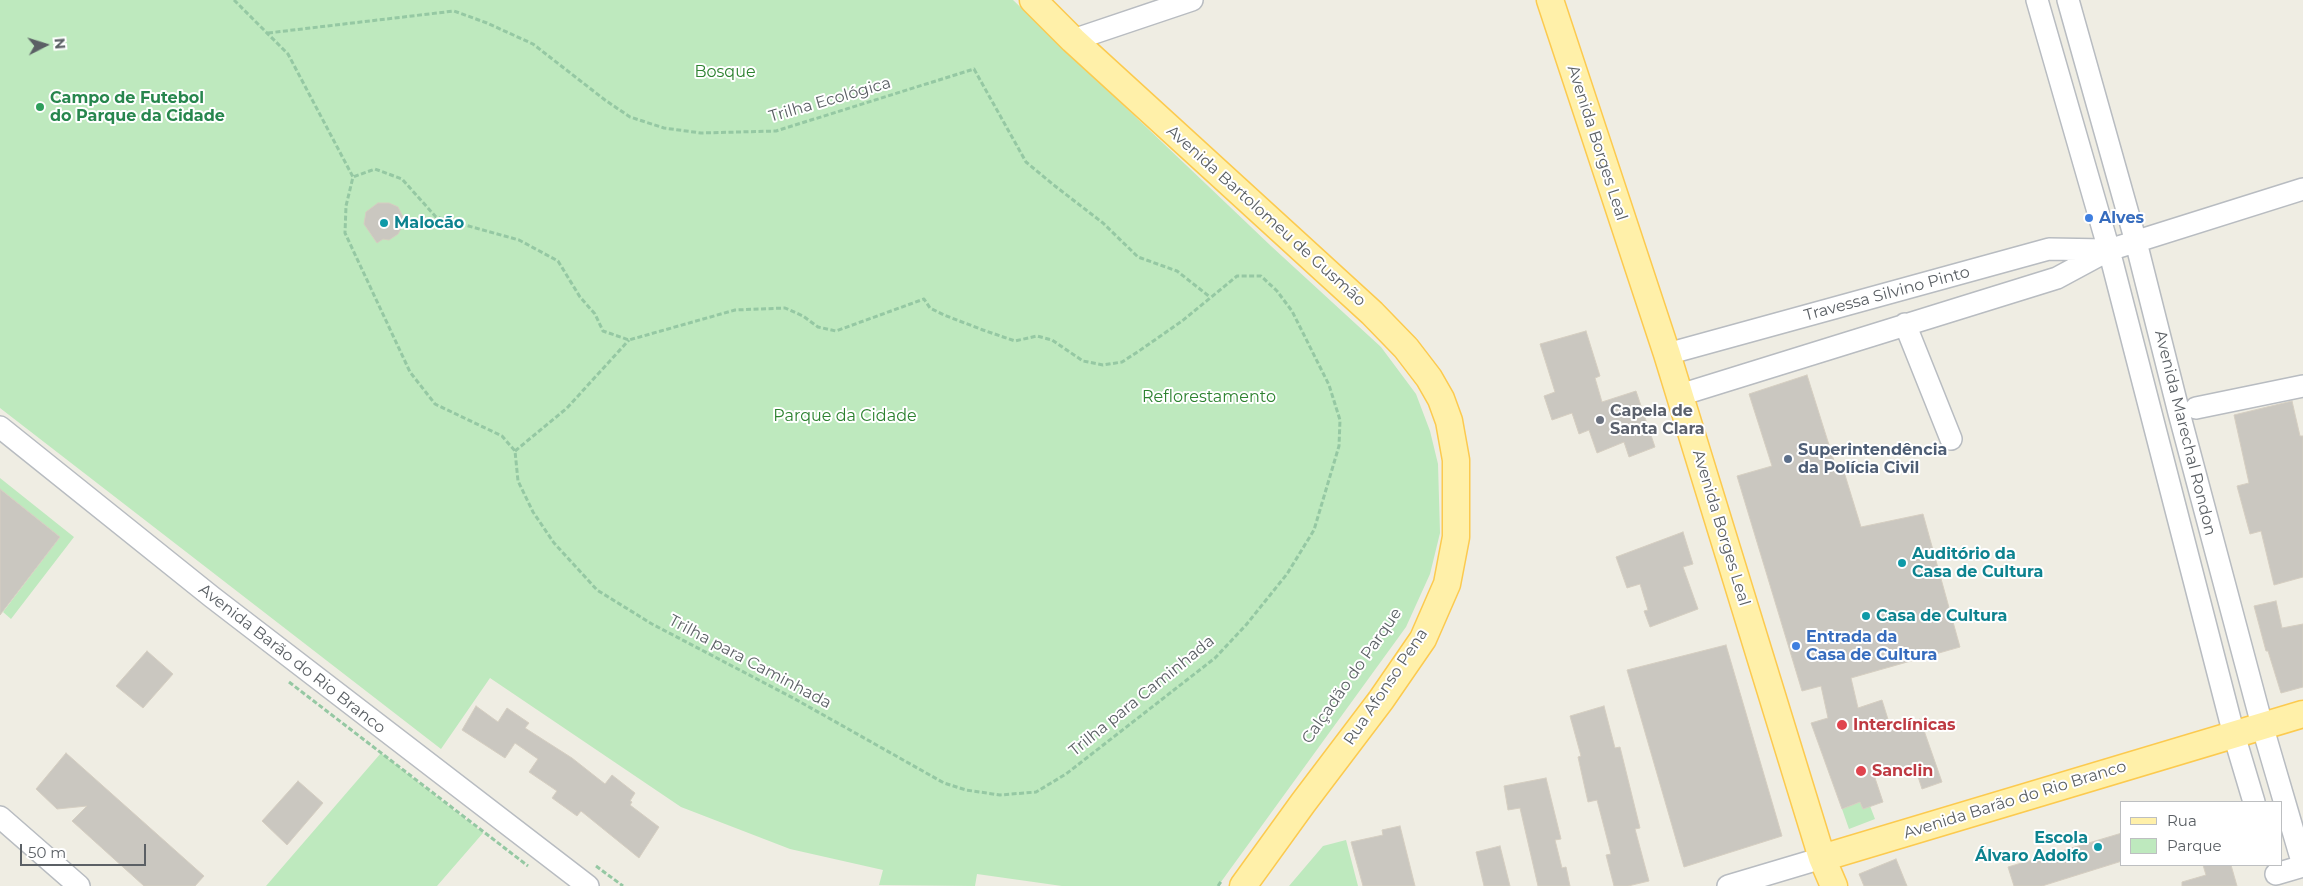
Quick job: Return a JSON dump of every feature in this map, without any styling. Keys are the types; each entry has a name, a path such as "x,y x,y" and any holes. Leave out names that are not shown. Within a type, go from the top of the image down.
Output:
{"main road":[{"name":"Avenida Bartolomeu de Gusmão","path":"1033,0 1073,40 1372,313 1406,348 1429,378 1441,399 1449,421 1456,460"},
{"name":"Avenida Borges Leal","path":"1550,0 1667,354 1822,858 1834,886"},
{"name":"Rua Afonso Pena","path":"1233,882 1381,700 1423,639 1447,584 1454,546 1456,460"},
{"name":"Avenida Barão do Rio Branco","path":"1822,858 2303,714"}],"street":[{"path":"1073,40 1192,0"},
{"name":"Avenida Marechal Rondon","path":"2037,0 2109,250 2234,735 2254,801"},
{"name":"Avenida Marechal Rondon","path":"2068,0 2136,242 2179,413 2262,725 2303,865"},
{"path":"2055,62 2083,52"},
{"name":"Travessa Silvino Pinto","path":"1680,396 1905,324 2057,278 2109,250 2303,189"},
{"name":"Travessa Silvino Pinto","path":"1667,354 2049,249 2109,250"},
{"path":"1905,324 1951,439"},
{"path":"2196,408 2303,386"},
{"name":"Avenida Barão do Rio Branco","path":"0,427 227,609 588,886"},
{"path":"2,823 79,886"},
{"name":"Avenida Barão do Rio Branco","path":"1728,886 1822,858"},
{"path":"2277,875 2303,865"}],"path":[{"path":"234,0 288,54 352,177 346,206 346,233 410,372 435,404 472,420 502,436 515,451 567,408 629,340 603,331 595,314 580,297 558,261 519,240 436,217 402,179 375,169 352,177"},
{"name":"Trilha Ecológica","path":"267,33 454,11 487,23 533,44 630,117 664,128 701,133 776,131 974,69 1026,162 1103,223 1138,257 1177,270 1210,297"},
{"name":"Trilha para Caminhada","path":"515,451 518,480 533,512 554,542 597,590 652,624 795,698 944,783 966,790 1000,795 1036,792 1066,774 1215,658 1246,625 1287,574 1314,530 1339,446 1340,420 1330,385 1292,311 1277,291 1261,276 1237,276 1182,322 1122,362 1103,365 1083,361 1052,340 1037,336 1015,341 983,330 930,308 924,299 836,331 818,327 803,316 785,308 734,310 629,340"},
{"path":"1218,886 1233,882"}],"green space":[{"name":"Parque da Cidade","path":"0,0 1013,0 1271,246 1381,347 1416,394 1430,431 1438,464 1440,533 1430,574 1406,627 1218,886 1062,886 977,874 975,886 879,885 883,870 790,849 681,807 490,678 441,749 0,408"},
{"path":"0,478 74,537 11,619 3,612 60,537 0,489"},
{"path":"381,753 483,833 437,886 266,886"},
{"path":"1860,802 1863,809 1870,806 1875,819 1849,829 1842,809"},
{"path":"1346,840 1358,886 1289,886 1323,846"}],"building":[{"name":"Malocão","path":"378,203 389,203 398,207 405,221 398,234 389,240 383,239 377,243 364,224 366,212"},
{"path":"1586,331 1600,376 1595,378 1602,402 1636,391 1655,447 1629,457 1624,442 1597,453 1589,430 1579,434 1572,413 1552,420 1544,396 1555,392 1540,344"},
{"path":"1807,375 1835,464 1841,462 1861,527 1923,514 1960,647 1851,678 1858,708 1882,700 1891,729 1920,719 1942,782 1922,789 1914,764 1875,778 1883,802 1863,809 1860,802 1842,809 1811,723 1828,718 1821,686 1802,691 1737,476 1772,466 1749,394"},
{"path":"2292,401 2300,436 2303,436 2303,577 2274,585 2261,531 2250,534 2237,486 2249,483 2234,415"},
{"path":"0,489 60,537 0,615"},
{"path":"1683,532 1693,564 1683,567 1698,609 1650,627 1644,611 1648,610 1640,584 1627,588 1616,557"},
{"path":"2276,601 2282,628 2303,624 2303,687 2281,693 2268,651 2266,651 2254,606"},
{"path":"1726,645 1782,836 1684,867 1627,670"},
{"path":"147,651 173,674 143,708 116,686"},
{"path":"476,706 498,722 507,708 529,723 525,728 572,758 605,784 612,775 635,793 630,801 632,802 630,805 659,827 639,858 581,811 577,816 552,798 557,791 529,772 538,759 515,743 505,758 462,730"},
{"path":"1604,706 1615,748 1620,747 1640,828 1635,829 1649,881 1628,886 1614,886 1606,855 1611,854 1597,800 1588,802 1578,757 1581,756 1570,716"},
{"path":"66,753 204,876 195,886 144,886 72,821 87,806 57,809 36,789"},
{"path":"1546,778 1561,839 1555,840 1562,868 1566,867 1570,886 1538,886 1520,808 1508,810 1504,786"},
{"path":"298,781 323,803 287,845 262,821"},
{"path":"1400,826 1415,886 1363,886 1351,842 1383,835 1382,830"},
{"name":"Escola Álvaro Adolfo","path":"2120,834 2120,862 2042,886 2014,886 2008,867"},
{"path":"1500,846 1510,886 1484,886 1476,852"},
{"path":"1896,859 1907,886 1864,886 1859,874"},
{"path":"2203,866 2231,866 2237,886 2182,886 2182,882 2206,875"}],"place":[{"name":"Campo de Futebol do Parque da Cidade","path":"40,107"},
{"name":"Alves","path":"2089,218"},
{"name":"Malocão","path":"384,223"},
{"name":"Capela de Santa Clara","path":"1600,420"},
{"name":"Superintendência da Polícia Civil","path":"1788,459"},
{"name":"Auditório da Casa de Cultura","path":"1902,563"},
{"name":"Casa de Cultura","path":"1866,616"},
{"name":"Entrada da Casa de Cultura","path":"1796,646"},
{"name":"Interclínicas","path":"1842,725"},
{"name":"Sanclin","path":"1861,771"},
{"name":"Escola Álvaro Adolfo","path":"2098,847"}],"park label":[{"name":"Bosque","path":"725,72"},
{"name":"Reflorestamento","path":"1209,397"}]}
